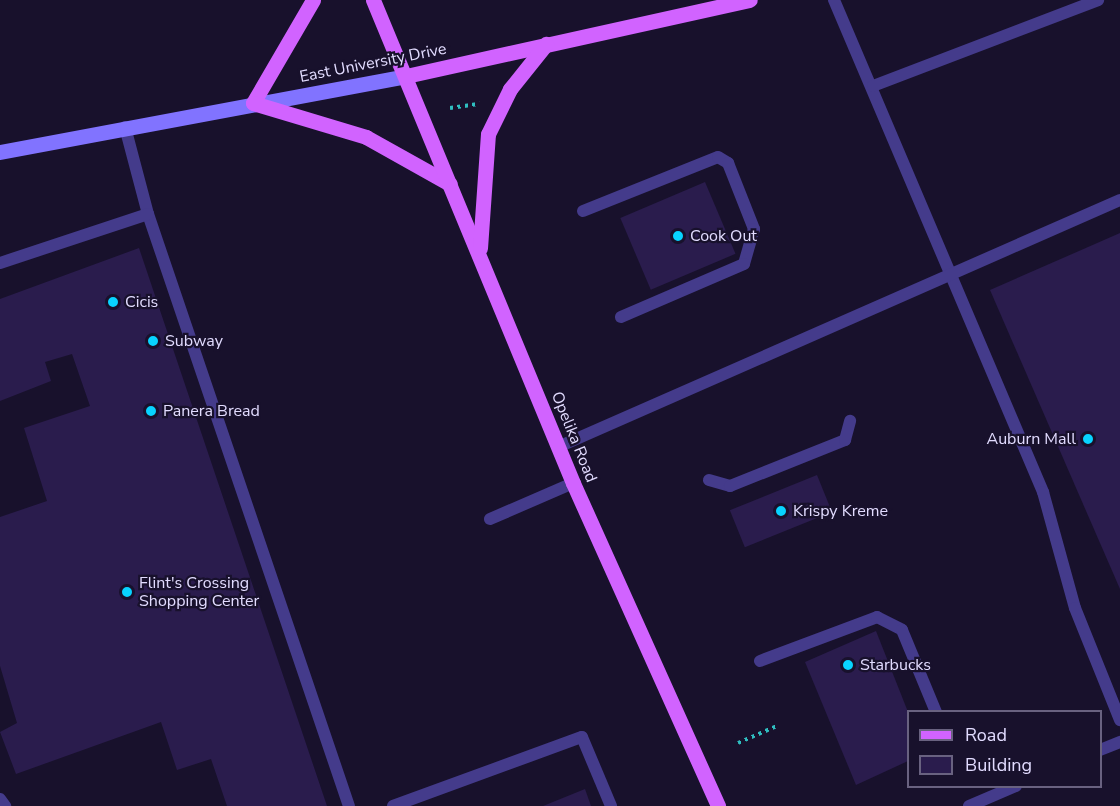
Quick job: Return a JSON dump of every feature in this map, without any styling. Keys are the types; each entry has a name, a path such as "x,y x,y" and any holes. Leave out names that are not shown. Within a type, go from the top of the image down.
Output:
{"main road":[{"path":"313,0 253,104 366,137 450,184"},
{"name":"Opelika Road","path":"373,0 573,483 718,806"},
{"name":"East University Drive","path":"0,152 406,76 750,0"},
{"path":"479,254 489,134 510,89 546,44"}],"lane":[{"path":"834,0 873,86 1043,492 1075,608 1120,720"},
{"path":"873,86 1098,0"},
{"path":"125,127 148,213 349,806"},
{"path":"583,211 718,157 728,163 754,229 744,264 621,317"},
{"path":"558,447 1120,200"},
{"path":"0,263 148,213"},
{"path":"709,480 730,486 845,440 850,421"},
{"path":"490,519 573,483"},
{"path":"760,661 877,617 902,630 936,710"},
{"path":"393,806 582,737 611,806"},
{"path":"1102,750 1120,742"},
{"path":"969,806 992,802 1013,788"},
{"path":"0,799 5,806"}],"path":[{"path":"450,108 493,102"},
{"path":"738,743 777,726"}],"building":[{"name":"Cook Out","path":"705,182 735,254 651,290 620,218"},
{"name":"Auburn Mall","path":"1120,233 1120,589 990,290"},
{"name":"Flint's Crossing Shopping Center","path":"139,248 327,806 227,806 211,759 177,770 161,722 16,774 0,732 17,723 0,666 0,517 47,501 24,428 90,406 72,354 45,362 51,381 0,401 0,299"},
{"name":"Krispy Kreme","path":"817,475 832,512 745,547 730,510"},
{"path":"876,631 907,710 907,761 856,785 805,662"},
{"path":"585,789 591,806 543,806"}],"place":[{"name":"Cook Out","path":"678,236"},
{"name":"Cicis","path":"113,302"},
{"name":"Subway","path":"153,341"},
{"name":"Panera Bread","path":"151,411"},
{"name":"Auburn Mall","path":"1088,439"},
{"name":"Krispy Kreme","path":"781,511"},
{"name":"Flint's Crossing Shopping Center","path":"127,592"},
{"name":"Starbucks","path":"848,665"}]}
